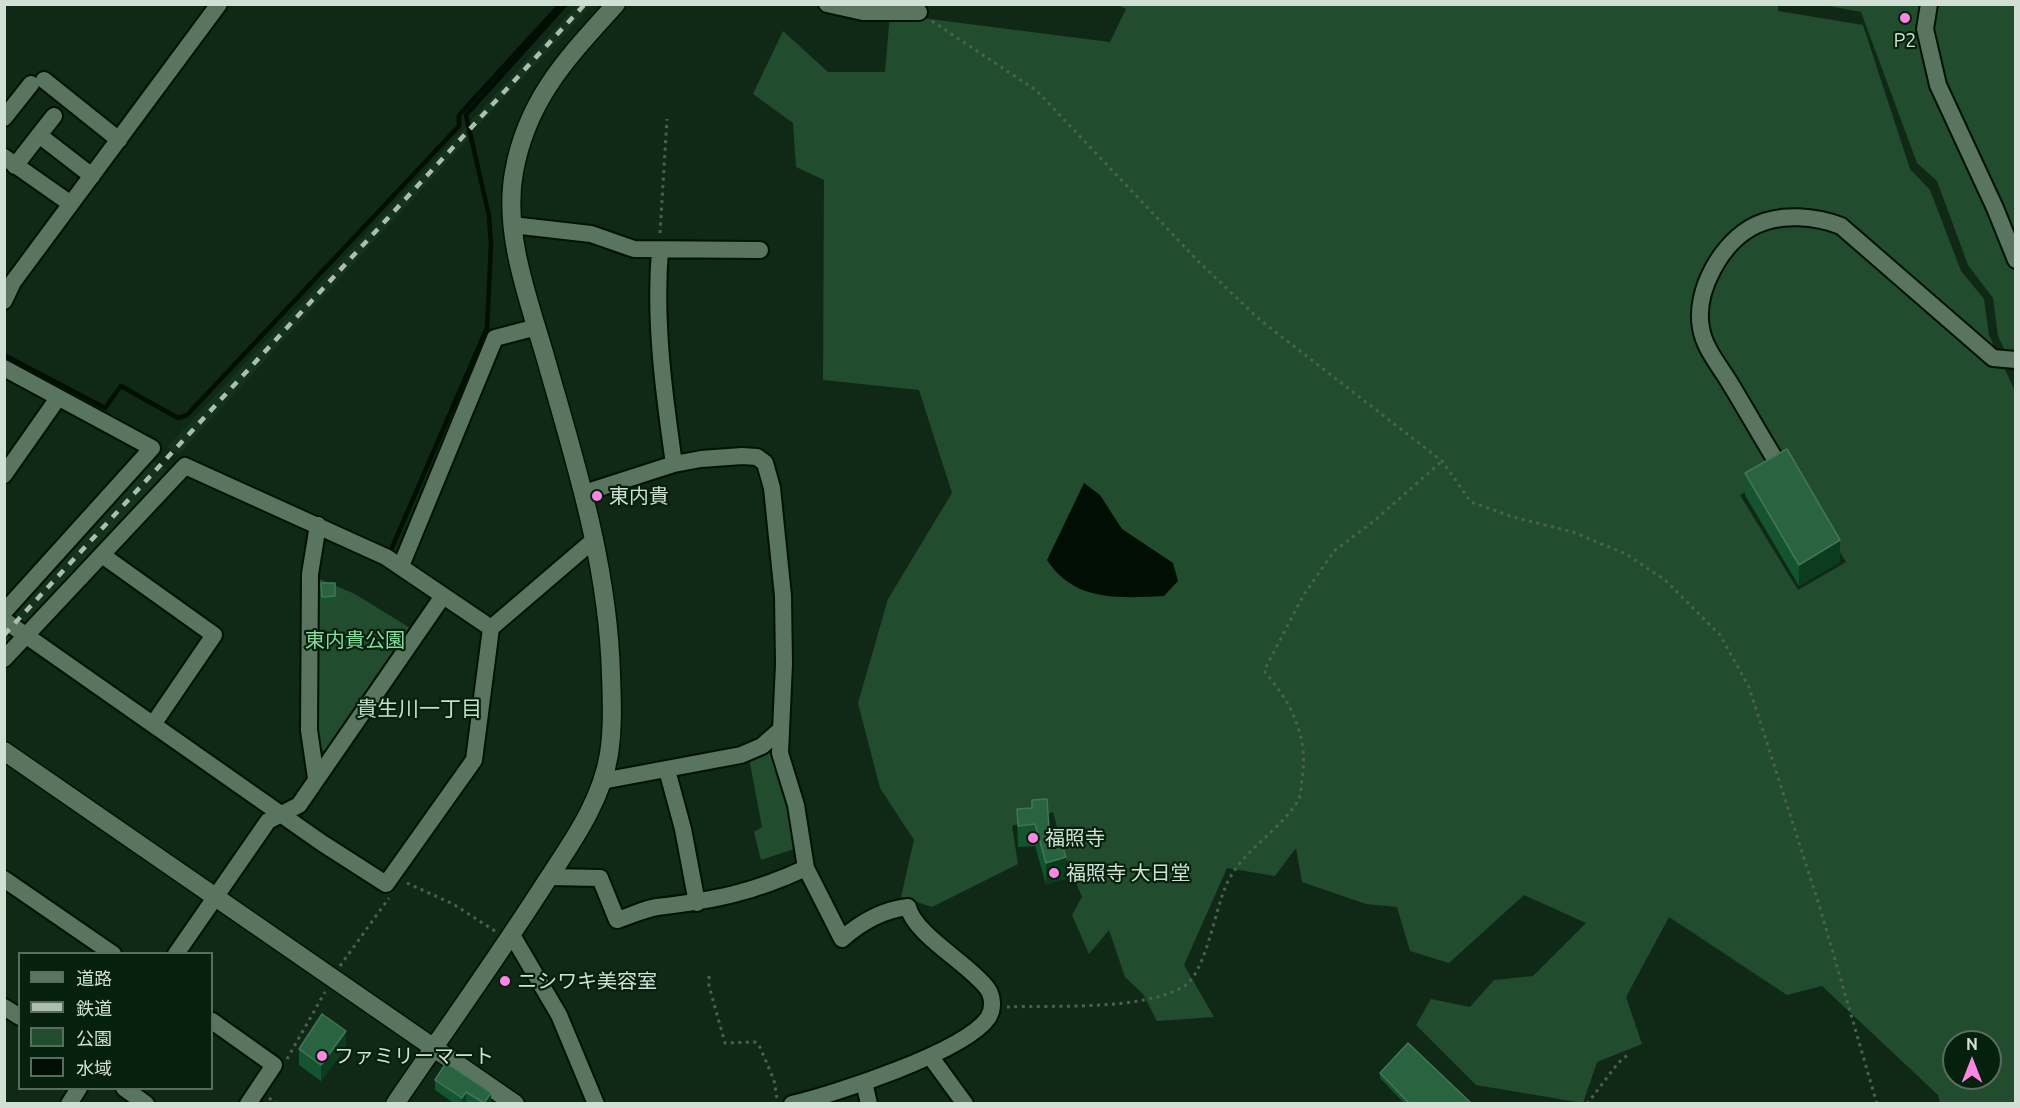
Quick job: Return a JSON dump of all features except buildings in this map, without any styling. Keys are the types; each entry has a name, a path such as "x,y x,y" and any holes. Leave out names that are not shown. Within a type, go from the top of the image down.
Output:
{"street":[{"path":"4,301 9,279 71,204 219,4"},
{"path":"395,1104 510,937 580,830 602,781 609,755 611,660 603,576 584,493 537,327 512,225 513,173 534,107 565,61 616,4"},
{"path":"827,4 863,12 919,12"},
{"path":"1929,4 1925,29 1938,85 1995,208 2016,260"},
{"path":"4,118 37,82 119,140"},
{"path":"54,116 9,166 71,204"},
{"path":"39,135 92,176"},
{"path":"1774,459 1710,353 1701,330 1699,309 1712,272 1737,239 1756,225 1775,220 1804,218 1824,219 1841,226 1993,358 2016,360"},
{"path":"512,225 591,234 634,249 760,250"},
{"path":"660,250 658,299 660,346 674,464"},
{"path":"401,566 495,338 537,327"},
{"path":"4,368 152,448 4,612"},
{"path":"4,475 58,398"},
{"path":"584,493 674,464 742,456 757,457 768,469 773,495 783,596 784,664 779,731 780,753 796,805 806,868 842,939 864,922 892,909 908,908 910,918 923,932 939,943 989,990 993,1007 989,1017 977,1030 930,1056 835,1094 794,1103"},
{"path":"4,659 185,466 318,525 401,566 491,628"},
{"path":"316,778 309,730 309,574 318,525"},
{"path":"4,620 282,814 389,879 474,760 491,628 595,539"},
{"path":"102,555 214,635 154,723"},
{"path":"177,952 268,821 299,805 443,596"},
{"path":"602,781 741,755 762,746 779,731"},
{"path":"4,751 217,896 320,971 435,1046 515,1104"},
{"path":"668,770 683,829 697,903"},
{"path":"549,877 600,878 617,920 655,907 697,903 757,890 806,868"},
{"path":"4,879 110,952"},
{"path":"510,937 559,1015 596,1104"},
{"path":"4,1006 18,1016"},
{"path":"213,1022 274,1065 248,1104"},
{"path":"930,1056 965,1104"},
{"path":"864,1082 869,1104"},
{"path":"69,1104 78,1090"},
{"path":"125,1090 146,1104"}],"path":[{"path":"919,12 1036,91 1198,261 1260,320 1442,461 1471,502 1513,517 1573,532 1626,554 1665,580 1720,635 1749,687 1820,908 1876,1104"},
{"path":"660,250 661,190 668,119"},
{"path":"993,1007 1105,1005 1159,995 1186,986 1204,958 1232,873 1299,800 1304,765 1303,735 1276,685 1264,671 1303,596 1334,551 1374,522 1442,461"},
{"path":"339,968 392,894 389,879 404,882 453,904 510,937"},
{"path":"709,976 709,986 724,1043 755,1042 759,1045 774,1080 777,1104"},
{"path":"284,1065 328,988"},
{"path":"1587,1104 1618,1063 1630,1053"}],"shaded area":[{"path":"578,4 592,5 473,131 470,122"},
{"path":"465,127 468,139 179,454 167,447"},
{"path":"152,460 168,471 5,650 5,624"}],"green space":[{"path":"1116,4 1778,4 1778,11 1863,25 1910,169 1930,190 1961,271 1984,299 1989,335 2015,391 2015,1103 1940,1103 1938,1095 1822,986 1787,995 1669,917 1626,997 1642,1044 1597,1062 1583,1103 1476,1085 1416,1025 1431,999 1470,1007 1494,980 1533,976 1586,923 1524,895 1449,963 1410,951 1397,907 1366,904 1302,882 1296,848 1275,876 1227,868 1184,965 1214,1017 1157,1021 1143,994 1125,977 1109,930 1089,954 1072,915 1082,897 1064,854 1053,812 1012,826 1018,864 932,907 901,897 914,840 880,788 858,703 888,599 952,493 919,390 823,380 824,180 796,167 793,123 753,94 783,31 828,72 885,72 890,14 1110,42 1126,9","holes":["1789,468 1846,562 1798,590 1740,495"]},
{"path":"1824,5 2015,5 2015,372 1998,336 1993,298 1968,265 1937,181 1917,163 1861,12"},
{"name":"東内貴公園","path":"317,578 355,594 410,628 326,751 319,750 314,728"},
{"path":"772,742 800,847 761,860 754,832 762,827 749,758"}],"water":[{"path":"1084,483 1100,495 1122,529 1173,563 1178,581 1164,596 1114,597 1084,590 1070,584 1047,560"}],"waterway":[{"path":"391,550 487,328 491,245 489,216 466,115 566,4"},
{"path":"4,355 105,408 121,386 178,418 187,415 459,126 459,115 558,7"},
{"path":"260,1101 263,1104"}],"railway":[{"path":"4,635 585,4"}],"place":[{"name":"P2","path":"1905,18"},
{"name":"東内貴","path":"597,496"},
{"name":"福照寺","path":"1033,838"},
{"name":"福照寺 大日堂","path":"1054,873"},
{"name":"ニシワキ美容室","path":"505,981"},
{"name":"ファミリーマート","path":"322,1056"}],"district":[{"name":"貴生川一丁目","path":"419,709"}]}
